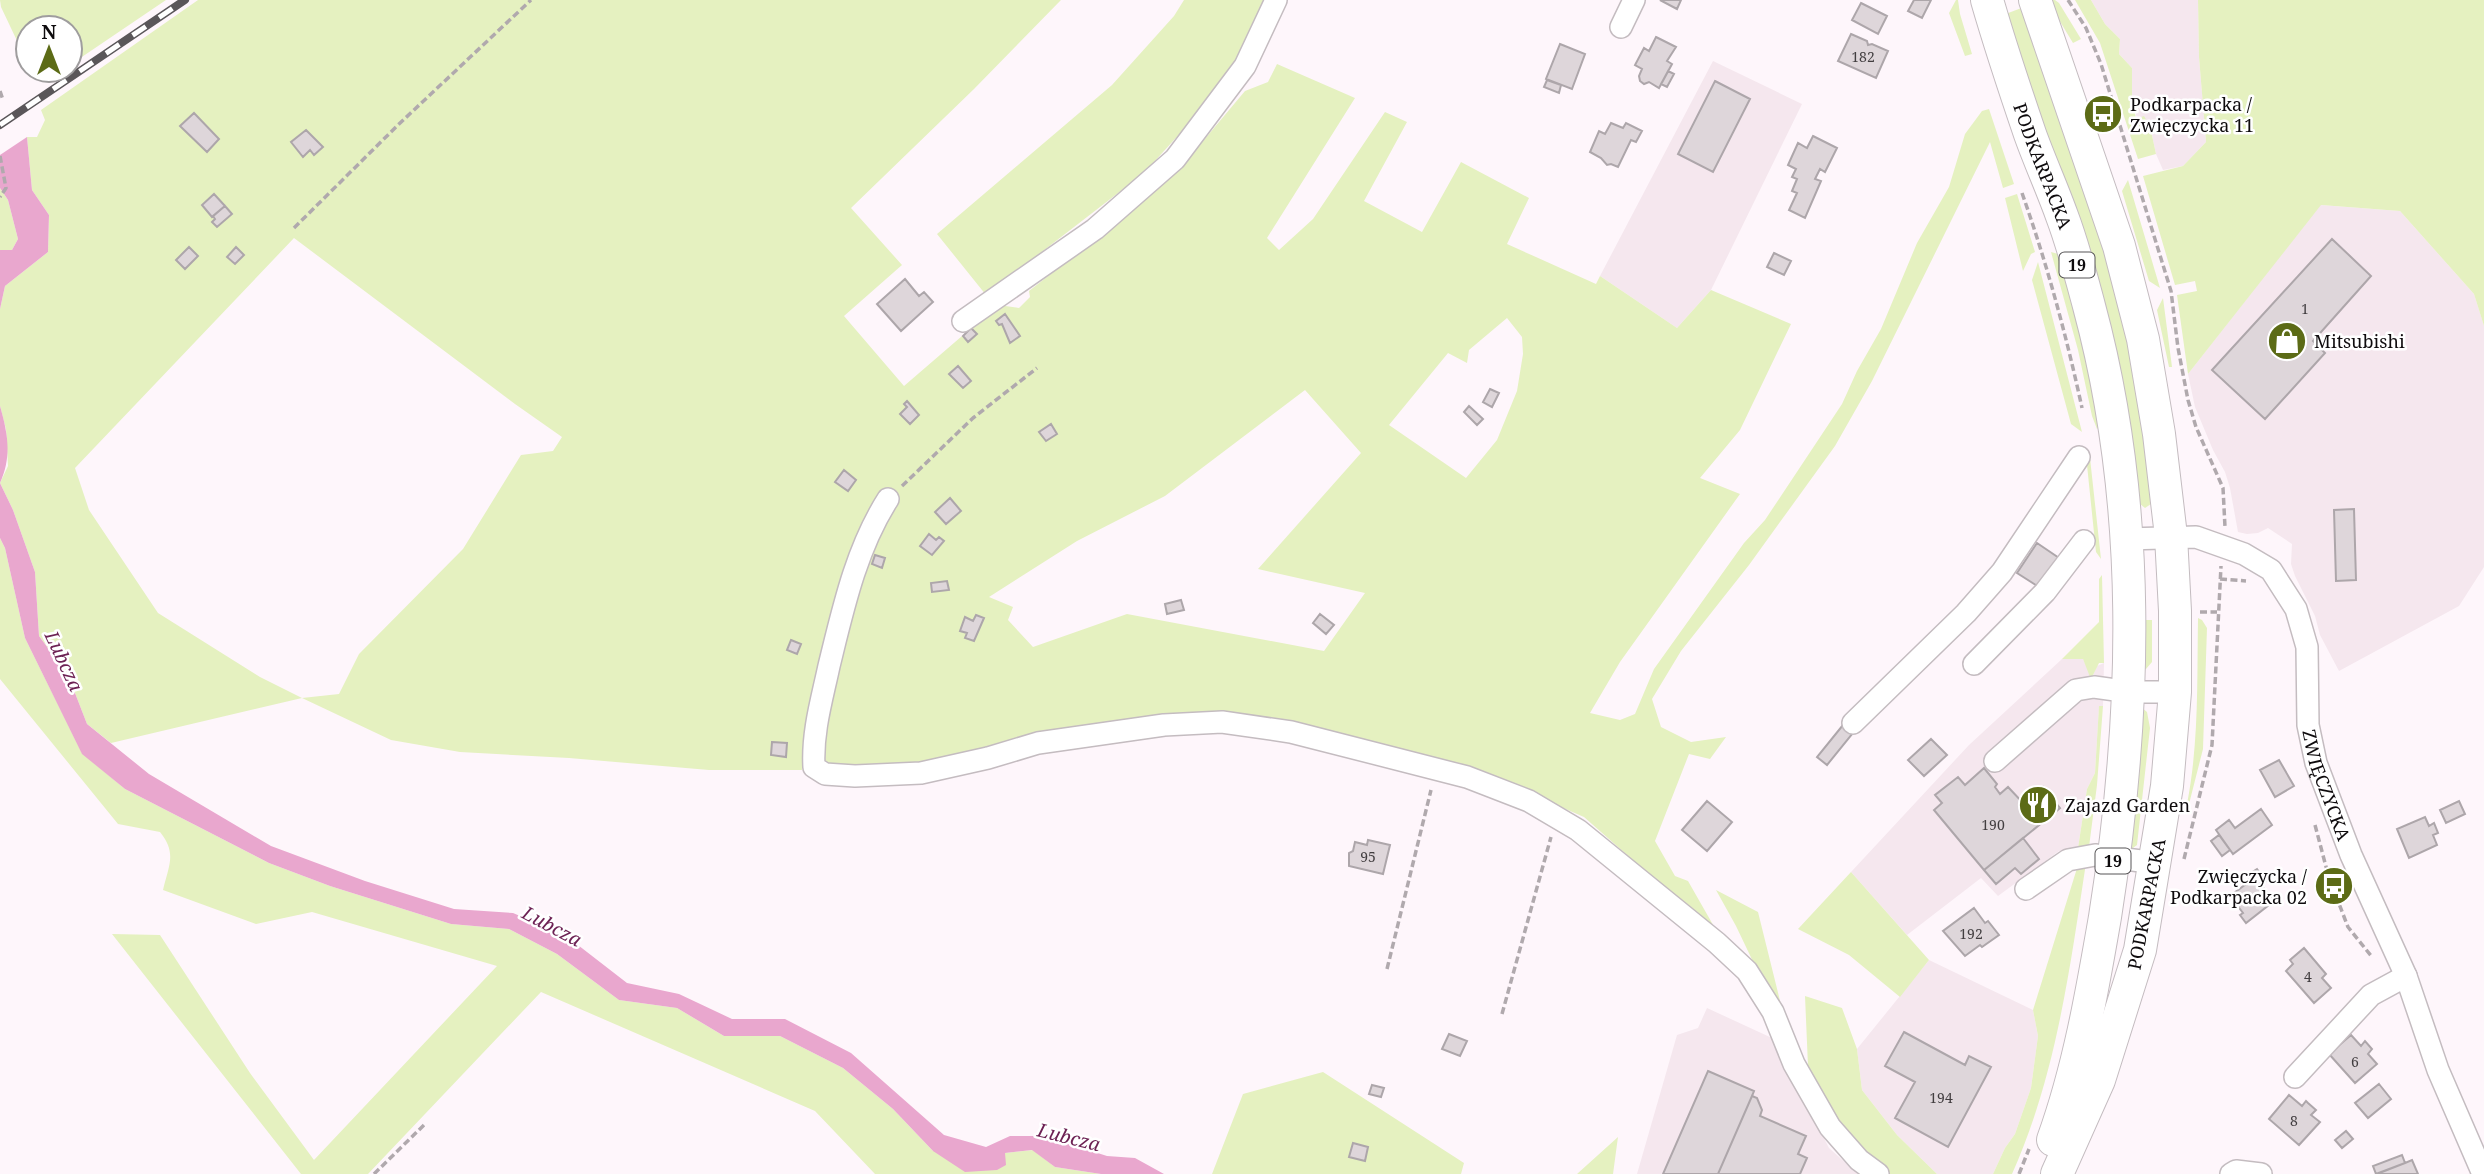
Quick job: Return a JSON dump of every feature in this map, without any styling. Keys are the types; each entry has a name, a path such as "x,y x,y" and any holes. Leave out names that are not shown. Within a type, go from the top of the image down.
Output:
{"highway":[{"name":"PODKARPACKA","path":"1987,0 2031,137 2063,217 2090,307 2104,370 2121,477 2127,539 2130,692 2114,858 2092,996 2060,1121 2041,1174"},
{"name":"PODKARPACKA","path":"2035,0 2119,246 2143,339 2159,434 2171,536 2175,611 2175,692 2167,786 2140,950 2099,1080 2057,1174"}],"street":[{"path":"963,321 1095,229 1175,159 1245,66 1276,0"},
{"path":"1622,27 1634,0"},
{"path":"1853,723 1956,623 2002,572 2079,457"},
{"path":"888,499 875,519 852,578 819,709 813,748 814,766 825,774 855,776 921,773 1038,744 1164,725 1222,722 1291,732 1436,768 1529,802 1578,830 1717,943 1747,971 1773,1012 1794,1064 1830,1127 1859,1160 1878,1174"},
{"path":"2127,539 2171,536"},
{"name":"ZWIĘCZYCKA","path":"2171,536 2196,537 2244,554 2271,570 2296,609 2307,647 2308,725 2316,763 2351,855 2406,975 2438,1070 2483,1174"},
{"path":"1975,664 2045,592 2084,541"},
{"path":"1995,761 2076,690 2094,687 2130,692 2175,692"},
{"path":"2026,889 2068,860 2095,855 2156,863"},
{"path":"2295,1077 2371,995 2406,975"},
{"path":"2231,1174 2236,1171 2261,1174"}],"path":[{"path":"294,228 408,115 531,0"},
{"path":"2068,0 2085,28 2101,64 2171,291 2188,400 2196,427 2223,488 2226,524 2224,546"},
{"path":"0,91 3,100"},
{"path":"0,156 6,188 0,197"},
{"path":"888,499 973,418 1037,368"},
{"path":"1387,969 1436,768"},
{"path":"1502,1014 1557,818"},
{"path":"374,1174 426,1123"}],"shaded area":[{"path":"2091,0 2198,0 2199,57 2206,142 2183,166 2163,170 2156,154 2150,126 2137,119 2132,96 2132,68 2119,54 2120,39 2105,24"},
{"path":"1713,61 1802,104 1711,290 1677,328 1600,276"},
{"path":"27,137 32,190 49,215 48,252 5,286 0,309 0,250 12,250 18,239 8,200 0,188 0,155"},
{"path":"2320,205 2400,211 2474,294 2484,326 2484,567 2459,606 2339,671 2320,635 2315,616 2295,576 2291,564 2292,544 2268,528 2258,533 2238,532 2225,472 2195,407 2188,374"},
{"path":"0,406 8,445 0,483"},
{"path":"0,483 13,510 35,572 39,636 68,675 87,724 149,774 271,846 365,881 454,909 513,913 565,935 627,983 679,994 732,1019 785,1019 851,1053 944,1135 986,1147 1010,1136 1044,1136 1107,1156 1135,1158 1164,1174 1101,1174 1055,1167 1032,1150 1005,1153 1006,1165 997,1170 965,1172 933,1151 893,1109 843,1068 780,1036 724,1036 677,1008 619,1000 557,954 509,929 451,924 330,886 269,863 125,789 82,754 25,638 5,548 0,538"},
{"path":"2062,659 2083,659 2092,677 2097,666 2104,663 2103,706 2099,707 2095,773 2087,789 2078,848 2059,851 1998,896 1981,878 1907,935 1851,872 1969,745"},
{"path":"1929,960 2033,1010 2038,1036 2031,1088 2015,1134 1993,1174 1937,1174 1897,1135 1862,1090 1857,1049"},
{"path":"1707,1008 1772,1038 1829,1148 1858,1174 1637,1174 1677,1035 1698,1028"}],"green space":[{"path":"0,0 166,0 84,56 84,14 14,14 14,34"},
{"path":"198,0 1061,0 851,208 902,265 844,316 904,386 998,305 1019,308 1030,297 1029,291 1145,200 1193,153 1245,91 1268,82 1277,64 1355,98 1267,238 1279,250 1313,219 1385,112 1407,122 1364,201 1422,232 1461,162 1529,198 1507,244 1596,284 1600,276 1677,328 1711,290 1791,324 1740,430 1700,478 1740,494 1620,662 1590,713 1620,720 1635,714 1654,669 1744,543 1765,520 1842,404 1881,329 1917,243 1949,187 1965,134 1982,111 1989,109 2014,184 2003,188 1990,142 1872,381 1835,446 1749,565 1681,651 1652,699 1661,727 1691,742 1726,737 1710,759 1689,754 1655,841 1675,876 1688,881 1720,937 1584,817 1517,788 1229,714 919,766 828,768 818,751 866,517 849,553 802,770 709,770 460,752 391,740 302,698 111,743 87,724 68,675 39,636 35,572 13,510 0,483 8,466 6,429 0,406 0,309 5,286 48,252 49,215 32,190 27,137 37,137 45,120 41,110 78,84 84,84 84,80","holes":["294,238 562,437 553,451 521,455 463,549 359,654 339,694 302,698 260,677 158,613 89,510 75,468","1507,318 1522,337 1523,354 1517,391 1497,440 1466,478 1389,425 1448,353 1467,363 1469,350","1305,390 1361,453 1258,569 1365,593 1324,651 1127,614 1033,647 1008,620 1013,607 989,597 1077,541 1165,496"]},
{"path":"1184,0 1269,0 1233,75 1144,173 986,295 937,234 1112,85 1174,16"},
{"path":"1956,0 1972,54 1965,56 1949,13"},
{"path":"2047,0 2059,3 2081,39 2073,43"},
{"path":"2075,0 2091,0 2105,24 2120,39 2119,54 2132,68 2132,96 2136,119 2144,116 2150,126 2156,154 2138,159 2100,43"},
{"path":"2198,0 2484,0 2484,326 2474,294 2400,211 2321,205 2188,374 2177,295 2197,291 2195,281 2175,285 2143,176 2183,166 2206,142 2199,57"},
{"path":"2024,7 2085,190 2121,314 2145,440 2151,504 2145,508 2137,496 2003,15"},
{"path":"2128,180 2160,288 2149,281 2122,191"},
{"path":"0,188 8,200 18,239 12,250 0,250"},
{"path":"2017,194 2035,252 2031,254 2023,271 2005,198"},
{"path":"2051,252 2062,255 2102,423 2097,429 2092,416 2078,350"},
{"path":"2038,262 2082,432 2071,424 2032,280"},
{"path":"2163,298 2172,367 2169,367 2157,310"},
{"path":"2090,458 2101,559 2096,552 2087,465"},
{"path":"0,538 5,548 25,638 82,753 125,789 269,863 330,886 451,924 509,929 557,954 619,1000 677,1008 724,1036 780,1036 843,1068 893,1109 933,1151 1005,1153 1033,1150 1055,1167 1101,1174 875,1174 815,1111 541,992 368,1174 301,1174 112,934 160,935 250,1073 314,1160 497,966 312,912 256,924 163,890 170,853 160,832 118,824 0,679"},
{"path":"2102,575 2104,663 2099,663 2090,677 2083,659 2062,659 2099,622 2099,579"},
{"path":"2198,618 2207,628 2203,749 2187,804 2195,735"},
{"path":"2138,620 2152,620 2152,662 2146,669 2143,669"},
{"path":"2099,706 2103,706 2089,847 2078,848 2087,789 2095,773"},
{"path":"2141,707 2147,712 2150,728 2137,845 2130,850"},
{"path":"2086,863 2060,1021 2040,1099 2012,1174 1993,1174 2015,1134 2031,1088 2038,1036 2033,1010 2078,865"},
{"path":"1851,872 1929,960 1900,997 1849,955 1798,929"},
{"path":"1716,890 1758,912 1789,1037 1736,926"},
{"path":"1805,996 1842,1008 1857,1049 1862,1090 1897,1135 1937,1174 1887,1174 1845,1134 1799,1066 1808,1066"},
{"path":"1323,1072 1464,1163 1461,1174 1212,1174 1243,1094"},
{"path":"1618,1137 1613,1174 1577,1174"}],"building":[{"path":"1660,0 1681,0 1677,9"},
{"path":"1914,0 1931,0 1922,18 1908,11"},
{"path":"1861,3 1887,16 1878,34 1852,20"},
{"path":"1851,34 1867,41 1868,45 1872,44 1888,51 1876,78 1838,61"},
{"path":"1656,37 1676,47 1667,61 1672,64 1659,88 1649,82 1644,84 1640,81 1642,69 1635,65 1644,48 1649,51"},
{"path":"1560,44 1585,54 1572,89 1546,79"},
{"path":"1668,71 1674,74 1667,87 1661,84"},
{"path":"1547,80 1561,85 1559,93 1544,87"},
{"path":"1715,81 1750,99 1713,172 1678,154"},
{"path":"194,113 219,139 207,152 180,126"},
{"path":"1611,123 1623,128 1626,123 1642,131 1636,142 1631,140 1618,167 1607,165 1590,152 1599,131 1605,134"},
{"path":"306,130 323,147 314,155 310,150 303,157 291,142"},
{"path":"1813,136 1837,148 1825,172 1820,169 1815,179 1821,181 1805,218 1789,210 1797,193 1792,191 1797,179 1792,177 1796,169 1788,165 1798,143 1807,148"},
{"path":"214,194 225,206 212,217 202,205"},
{"path":"225,206 232,214 217,227 212,222 215,219 213,216"},
{"path":"2332,239 2371,276 2313,341 2325,353 2265,419 2212,370"},
{"path":"189,247 198,256 185,269 176,260"},
{"path":"236,247 244,255 235,264 227,257"},
{"path":"1774,253 1791,261 1784,275 1767,267"},
{"path":"905,279 919,296 924,292 933,302 901,331 877,304"},
{"path":"1005,314 1020,336 1010,343 1002,324 999,325 996,321"},
{"path":"971,328 977,334 968,342 963,336"},
{"path":"958,366 971,381 963,388 949,374"},
{"path":"1490,389 1499,393 1492,407 1483,402"},
{"path":"907,401 919,415 910,424 900,414 907,407 904,404"},
{"path":"1469,406 1483,419 1477,425 1464,412"},
{"path":"1051,424 1057,434 1046,441 1039,432"},
{"path":"844,470 856,480 848,491 835,482"},
{"path":"950,498 961,511 946,524 935,512"},
{"path":"2354,509 2356,580 2336,581 2334,510"},
{"path":"929,534 936,540 939,537 944,541 932,555 920,546"},
{"path":"2037,543 2062,560 2042,589 2017,573"},
{"path":"875,555 885,558 882,568 872,564"},
{"path":"947,581 949,590 932,592 931,583"},
{"path":"1181,600 1184,610 1167,614 1165,604"},
{"path":"1320,614 1334,625 1326,634 1313,623"},
{"path":"976,615 984,618 974,641 965,638 967,633 960,631 965,617 973,621"},
{"path":"791,640 801,644 797,654 787,650"},
{"path":"1843,725 1853,733 1827,765 1817,757"},
{"path":"1931,739 1947,755 1924,776 1908,760"},
{"path":"772,742 787,743 786,757 771,755"},
{"path":"2279,760 2294,786 2275,797 2260,770"},
{"path":"1984,768 1997,784 1995,787 2000,794 2008,787 2023,803 2043,787 2060,808 1984,870 1934,810 1942,803 1935,795 1958,777 1965,785"},
{"path":"1707,801 1732,822 1707,851 1682,830"},
{"path":"2459,801 2465,814 2446,823 2440,810"},
{"path":"2261,809 2272,825 2233,854 2216,830 2229,820 2235,828"},
{"path":"2425,817 2429,826 2434,823 2438,833 2433,835 2437,845 2409,858 2397,829"},
{"path":"2219,835 2230,850 2222,856 2211,841"},
{"path":"2023,838 2039,859 2021,874 2015,868 1996,884 1984,870"},
{"path":"1368,840 1390,845 1383,874 1349,866 1349,853 1353,851 1355,842 1367,845"},
{"path":"2257,869 2266,881 2261,885 2274,901 2246,923 2240,915 2243,913 2230,896 2250,881 2246,876"},
{"path":"1974,908 1985,923 1988,921 1999,935 1965,956 1943,931"},
{"path":"2304,948 2326,974 2322,978 2331,988 2314,1003 2286,971 2293,964 2290,960"},
{"path":"1904,1032 1965,1065 1969,1056 1991,1067 1948,1147 1895,1118 1915,1082 1885,1066"},
{"path":"1449,1034 1467,1041 1460,1056 1442,1049"},
{"path":"2351,1035 2361,1046 2365,1041 2372,1049 2368,1054 2377,1064 2355,1083 2329,1054"},
{"path":"1708,1071 1754,1091 1718,1174 1663,1174"},
{"path":"2379,1084 2391,1099 2368,1118 2355,1103"},
{"path":"1372,1085 1384,1088 1381,1097 1369,1094"},
{"path":"2289,1095 2302,1106 2306,1101 2316,1110 2311,1115 2320,1122 2299,1145 2269,1119"},
{"path":"1752,1096 1757,1098 1762,1110 1760,1116 1806,1136 1798,1154 1807,1158 1800,1174 1718,1174"},
{"path":"2346,1131 2353,1139 2342,1148 2335,1140"},
{"path":"1353,1143 1368,1147 1365,1161 1349,1157"},
{"path":"2402,1155 2405,1163 2376,1174 2373,1166"},
{"path":"2412,1160 2418,1174 2377,1174 2405,1163"}],"railway":[{"path":"0,125 185,0"}],"place":[{"name":"Podkarpacka / Zwięczycka 11","path":"2103,114"},
{"name":"Mitsubishi","path":"2287,341"},
{"name":"Zajazd Garden","path":"2038,805"},
{"name":"Zwięczycka / Podkarpacka 02","path":"2334,886"}],"water label":[{"name":"Lubcza","path":"64,661"},
{"name":"Lubcza","path":"552,926"},
{"name":"Lubcza","path":"1069,1137"}]}
